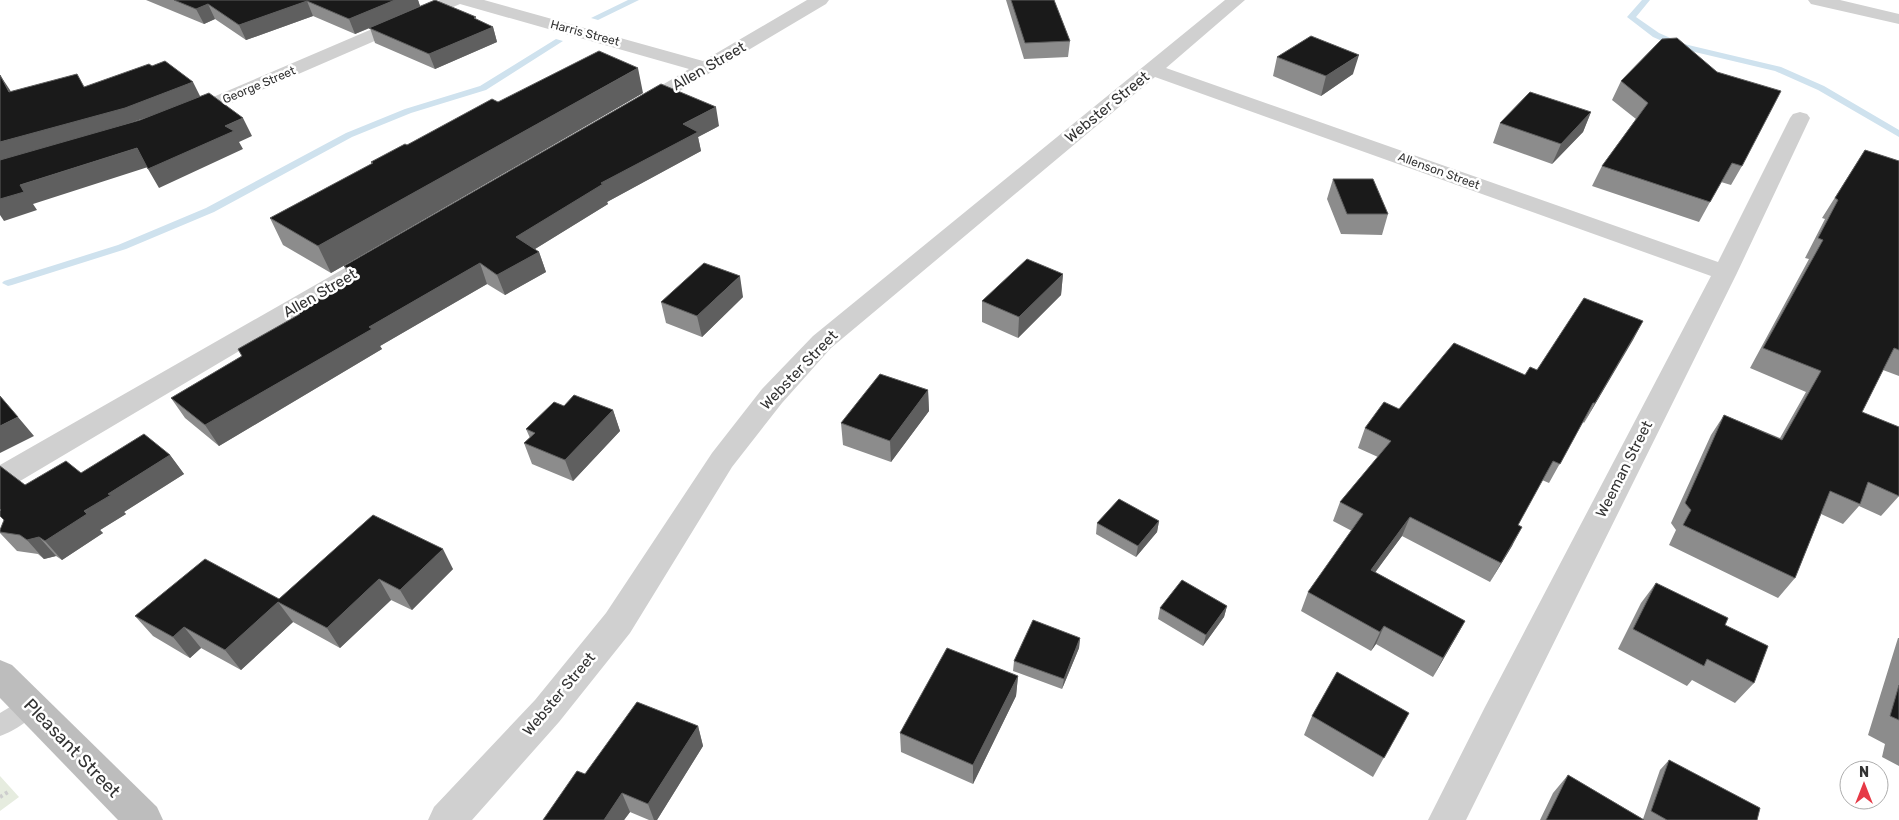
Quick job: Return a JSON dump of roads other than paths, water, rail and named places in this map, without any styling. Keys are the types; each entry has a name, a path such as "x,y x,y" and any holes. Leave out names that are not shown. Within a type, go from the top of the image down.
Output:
{"main road":[{"name":"Pleasant Street","path":"0,675 144,820"}],"street":[{"name":"George Street","path":"167,124 455,0"},
{"name":"Harris Street","path":"464,0 613,40 706,68"},
{"name":"Allen Street","path":"616,120 820,0"},
{"name":"Webster Street","path":"447,820 547,712 618,623 722,460 772,396 822,342 1236,0"},
{"path":"1817,0 1899,19"},
{"name":"Allenson Street","path":"1153,70 1725,273"},
{"name":"Weeman Street","path":"1447,820 1493,726 1725,273 1800,118"},
{"name":"Allen Street","path":"0,479 399,247"}],"lane":[{"path":"0,726 30,705"}],"waterway":[{"path":"595,18 635,0"},
{"path":"1646,0 1631,17 1656,35 1681,46 1778,69 1821,88 1899,134"},
{"path":"8,283 122,247 210,210 349,135 408,111 483,88 559,41"}]}
